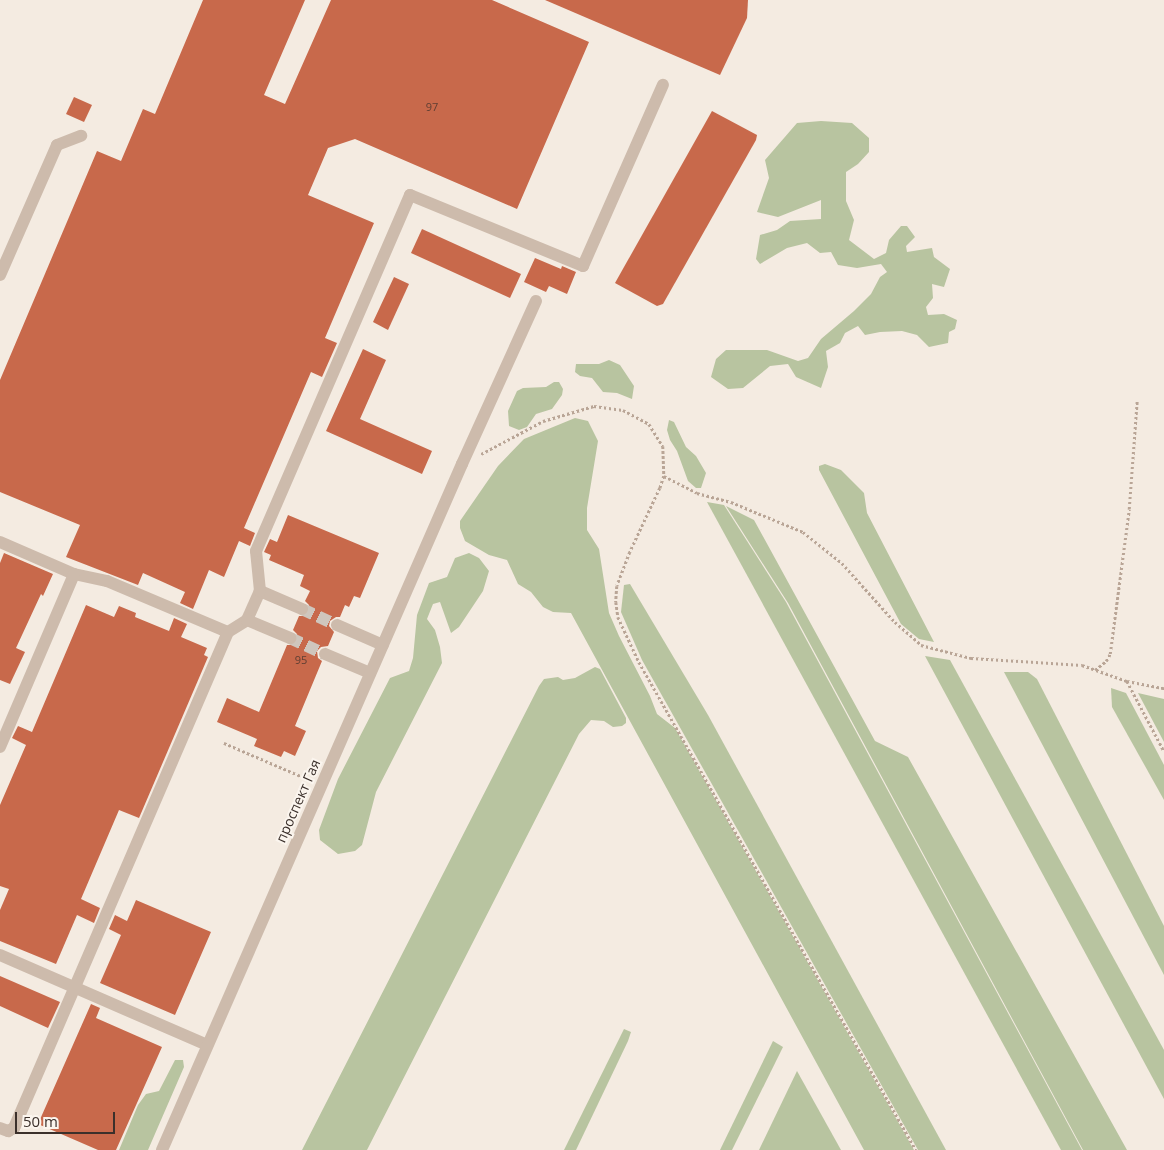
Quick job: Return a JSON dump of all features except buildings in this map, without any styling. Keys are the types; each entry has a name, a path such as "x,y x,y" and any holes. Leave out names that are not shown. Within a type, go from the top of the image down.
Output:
{"street":[{"path":"0,1128 8,1131 14,1128 228,632 247,620 260,591 256,551 410,195 583,266 663,85"},
{"path":"0,275 57,145 81,136"},
{"name":"проспект Гая","path":"162,1150 462,464 536,302"},
{"path":"0,542 74,574 107,581 228,632"},
{"path":"0,747 74,574"},
{"path":"260,591 302,609"},
{"path":"247,620 290,638"},
{"path":"337,625 383,645"},
{"path":"325,654 370,673"},
{"path":"0,955 207,1045"}],"path":[{"path":"1095,670 1106,661 1110,654 1129,509 1137,401"},
{"path":"462,464 543,421 594,406 623,410 649,424 663,446 664,476 617,586 616,602 618,617 639,662 916,1150"},
{"path":"664,476 697,493 731,502 804,532 842,563 895,622 920,645 971,658 1082,665 1127,681 1164,688"},
{"path":"1127,681 1164,750"},
{"path":"224,743 321,785"}],"green space":[{"path":"821,121 852,123 869,138 869,152 858,164 846,172 846,201 854,220 849,240 874,259 886,253 889,240 901,226 907,226 915,237 906,246 907,252 932,248 934,257 950,269 944,287 932,284 933,298 926,307 928,315 944,314 957,320 955,329 949,332 948,343 929,347 917,335 902,331 865,335 858,326 845,333 840,343 826,351 828,367 821,388 796,377 788,364 770,366 743,388 728,389 711,377 716,359 726,350 767,350 798,361 808,358 821,339 871,294 880,277 887,272 881,264 857,268 838,265 831,252 820,253 807,243 787,248 760,264 756,259 760,235 777,230 790,221 821,219 821,200 778,217 757,212 769,178 765,160 797,123"},
{"path":"609,360 620,365 634,386 632,399 617,393 603,392 592,378 580,376 575,372 576,364 599,364"},
{"path":"554,382 559,382 563,389 562,395 552,409 536,414 527,427 519,430 509,426 508,411 517,391 523,388 546,387"},
{"path":"575,418 588,421 598,441 587,508 587,530 599,549 609,613 619,636 650,696 657,714 675,728 914,1150 864,1150 571,613 553,612 543,607 531,592 518,584 507,560 489,555 465,541 460,528 460,521 498,466 524,439"},
{"path":"669,420 674,422 686,447 696,456 706,473 701,488 696,488 688,481 677,451 670,440 667,430"},
{"path":"825,464 841,470 864,493 867,513 934,642 919,639 901,624 819,470 819,466"},
{"path":"707,502 724,505 786,602 1082,1150 1061,1150"},
{"path":"726,506 754,520 875,741 908,757 1127,1150 1083,1150 788,603"},
{"path":"469,553 479,558 489,571 483,591 459,627 451,633 440,602 433,604 427,619 435,630 442,663 376,792 362,845 355,851 338,854 320,840 319,830 338,779 390,678 409,671 413,658 417,615 429,583 447,577 455,558"},
{"path":"630,584 708,715 946,1150 918,1150 642,660 621,612 624,585"},
{"path":"925,656 950,660 1164,1050 1164,1099"},
{"path":"595,667 600,669 626,718 626,723 622,726 613,727 604,721 591,720 579,734 367,1150 302,1150 539,686 544,679 558,677 563,680 575,678"},
{"path":"1004,672 1028,672 1037,679 1164,926 1164,975"},
{"path":"1111,688 1126,693 1164,765 1164,800 1112,707"},
{"path":"1138,693 1164,699 1164,742"},
{"path":"624,1029 631,1032 628,1041 576,1150 564,1150"},
{"path":"773,1041 783,1047 732,1150 720,1150"},
{"path":"175,1060 183,1060 184,1067 148,1150 119,1150 138,1105 146,1094 159,1091"},
{"path":"797,1071 841,1150 759,1150"}],"tunnel":[{"path":"302,609 337,625"},
{"path":"290,638 325,654"}]}
